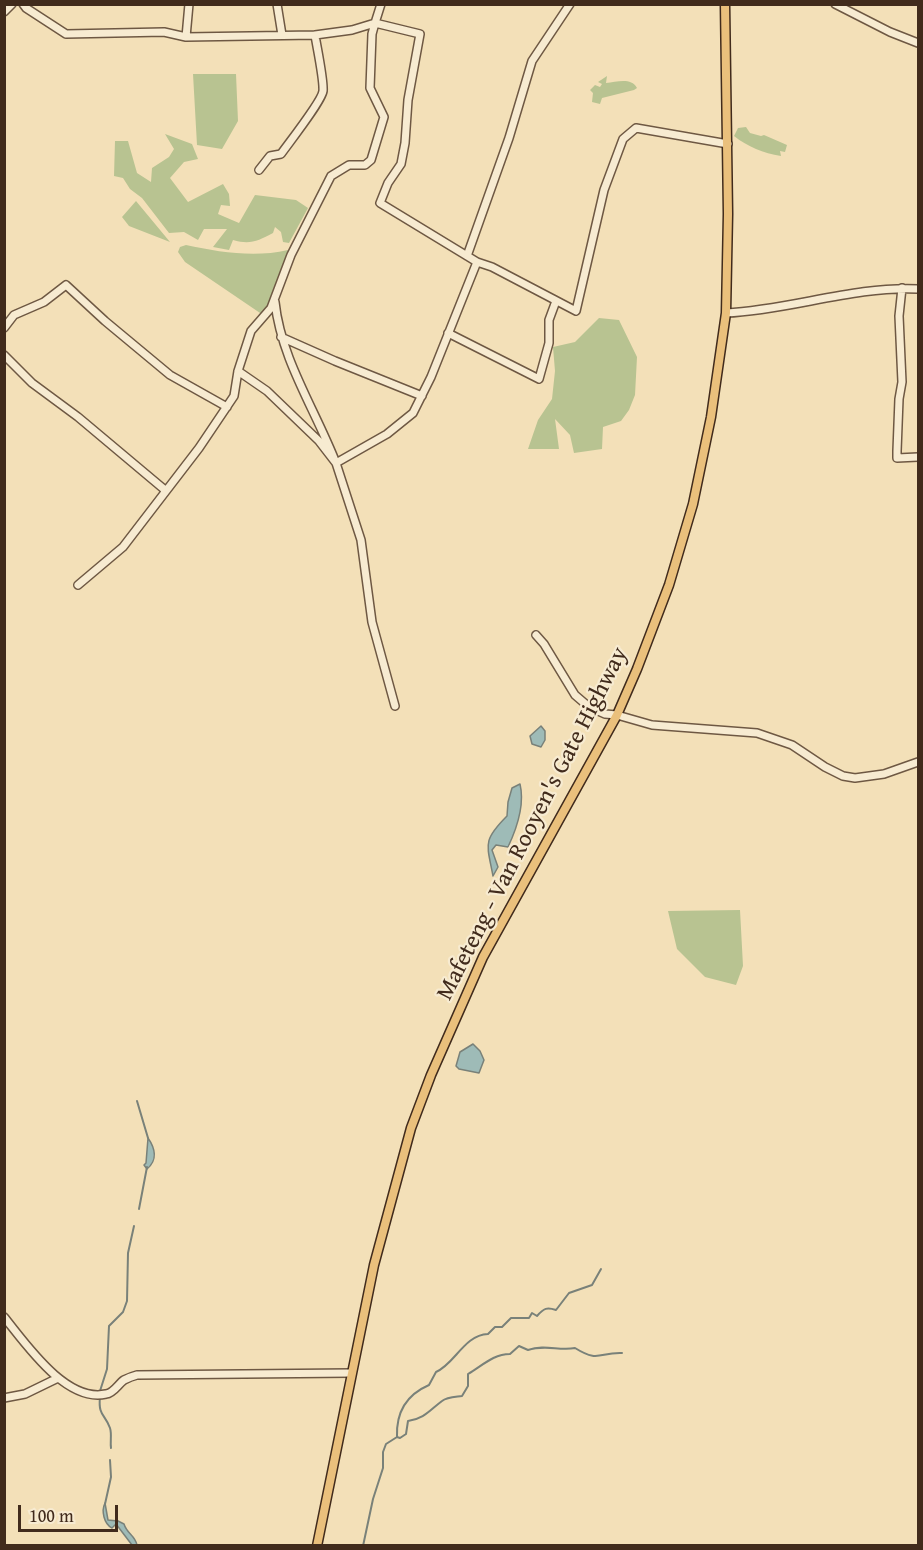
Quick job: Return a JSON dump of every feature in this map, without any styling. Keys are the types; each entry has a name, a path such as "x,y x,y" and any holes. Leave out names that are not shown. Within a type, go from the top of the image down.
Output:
{"main road":[{"name":"Mafeteng - Van Rooyen's Gate Highway","path":"317,1545 374,1265 411,1128 464,997 494,936 617,715 669,585 693,504 711,417 726,313 728,144 725,4"}],"street":[{"path":"4,12 12,4"},
{"path":"23,4 66,34 164,32 186,37 315,35 352,30 375,23 420,34 408,100 405,144 401,164 387,183 380,203 477,262 492,267 576,311 604,190 623,140 636,128 728,144"},
{"path":"186,37 189,4"},
{"path":"277,4 282,35"},
{"path":"78,585 123,547 199,448 234,396 238,371 251,331 271,308 291,255 331,176 349,165 365,165 371,160 384,117 370,88 372,34 381,4"},
{"path":"467,256 509,138 532,61 570,4"},
{"path":"835,4 848,8 918,43"},
{"path":"259,170 270,156 281,154 319,102 323,92 315,35"},
{"path":"336,463 387,434 413,413 477,262"},
{"path":"4,328 14,315 44,302 66,285 164,370 227,407"},
{"path":"902,288 899,316 902,382 899,399 897,458 918,457"},
{"path":"726,313 758,311 858,292 918,289"},
{"path":"274,300 277,323 288,359 324,432 361,540 372,622 395,706"},
{"path":"448,333 539,379 549,343 549,320 556,301"},
{"path":"281,337 422,396"},
{"path":"4,355 32,383 78,417 165,490"},
{"path":"238,371 267,391 319,441 336,463"},
{"path":"537,635 575,695 589,707 605,714 652,725 757,733 792,745 825,767 849,777 884,774 918,762"},
{"path":"4,1317 31,1351 58,1378 90,1395 110,1394 125,1379 137,1375 351,1373"},
{"path":"4,1398 25,1394 58,1378"}],"green space":[{"path":"193,74 236,74 238,121 222,149 197,145"},
{"path":"607,76 606,83 627,81 637,88 602,98 600,104 592,102 593,93 590,90 595,85 600,87 602,84 598,82"},
{"path":"746,127 750,133 764,135 787,145 785,152 780,151 781,156 762,151 734,136 738,128"},
{"path":"165,134 192,144 198,159 184,162 170,178 188,202 223,184 229,194 230,206 221,205 218,214 239,223 255,195 296,200 308,208 289,243 283,242 281,232 275,227 273,233 258,240 244,242 233,240 229,250 213,247 227,229 204,229 198,240 184,232 169,233 123,178 114,176 115,141 128,141 137,173 151,182 152,168 169,157 174,149"},
{"path":"136,201 170,242 129,226 122,217"},
{"path":"186,245 249,254 288,250 272,301 263,315 185,262 178,252 180,247"},
{"path":"599,318 619,320 637,357 635,395 629,410 621,421 603,427 602,449 574,453 570,435 555,419 559,449 528,449 538,420 552,399 555,371 553,347 575,342"},
{"path":"740,910 743,966 736,985 705,977 677,949 668,911"}],"water":[{"path":"541,726 545,731 545,740 541,747 532,744 530,736"},
{"path":"520,784 522,800 517,824 508,847 496,845 492,850 498,867 493,876 488,843 493,831 507,816 512,788"},
{"path":"473,1044 480,1051 484,1060 479,1073 459,1069 456,1066 460,1052"},
{"path":"148,1138 154,1158 147,1169 144,1165"},
{"path":"105,1503 108,1520 124,1524 137,1545 132,1545 116,1524 112,1528 107,1524 103,1513"}],"waterway":[{"path":"137,1101 148,1138"},
{"path":"139,1209 147,1167"},
{"path":"100,1391 107,1369 109,1326 123,1312 127,1301 128,1253 134,1226"},
{"path":"363,1546 373,1499 383,1468 383,1452 386,1444 397,1437 398,1420 404,1406 414,1394 429,1385 436,1372 449,1363 472,1339 488,1334 495,1327 502,1327 511,1318 529,1318 532,1313 537,1316 546,1309 556,1310 569,1293 592,1285 601,1269"},
{"path":"397,1437 400,1438 406,1434 408,1421 423,1416 444,1400 462,1396 468,1386 468,1374 493,1358 510,1354 519,1346 528,1350 575,1348 594,1356 622,1353"},
{"path":"100,1397 101,1411 111,1430 111,1448"},
{"path":"105,1504 111,1477 110,1460"}]}
